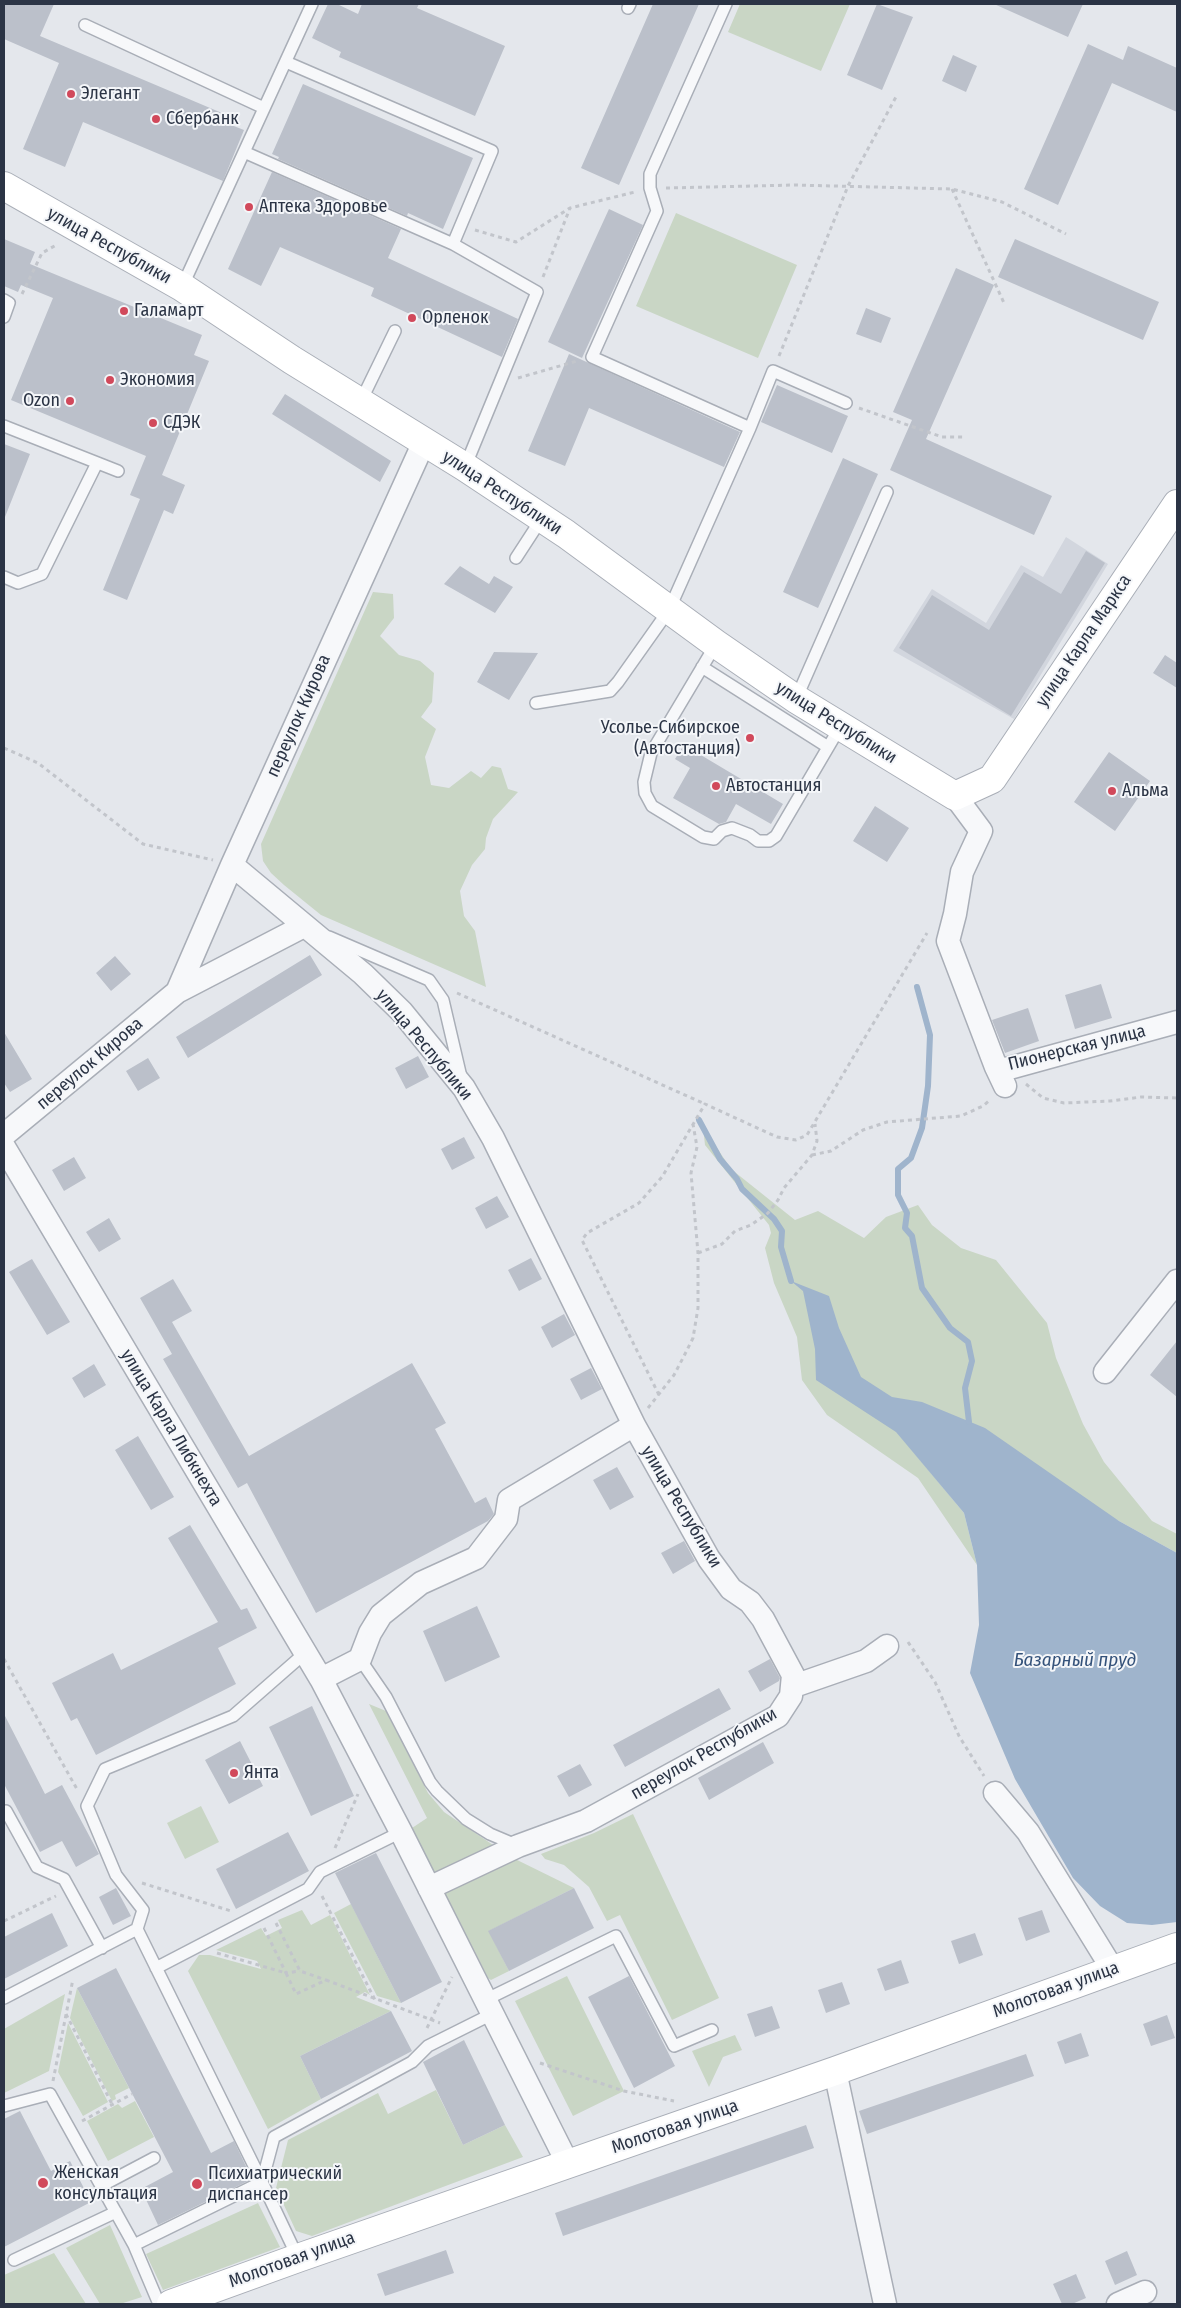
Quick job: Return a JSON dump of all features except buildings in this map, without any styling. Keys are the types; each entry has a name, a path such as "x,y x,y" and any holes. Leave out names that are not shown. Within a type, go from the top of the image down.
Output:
{"street":[{"name":"улица Республики","path":"4,186 182,287 292,360 465,467 542,518 669,610 709,656 796,699 834,737 955,796"},
{"name":"переулок Кирова","path":"177,992 232,865 424,442"},
{"name":"улица Карла Маркса","path":"955,796 992,779 1177,504"},
{"path":"955,796 981,831 962,872 948,941 1002,1074"},
{"name":"улица Республики","path":"232,865 363,974 402,1012 464,1088 493,1138 634,1425 709,1559 732,1589 750,1602 763,1619 793,1675 794,1686"},
{"name":"переулок Кирова","path":"4,1135 177,992 304,926"},
{"name":"Пионерская улица","path":"1002,1074 1177,1022"},
{"name":"улица Карла Либкнехта","path":"4,1147 321,1679 401,1832 568,2164"},
{"path":"1106,1372 1177,1281"},
{"name":"улица Республики","path":"360,1659 370,1633 381,1615 421,1583 476,1558 506,1519 509,1500 634,1425"},
{"path":"794,1686 866,1661 887,1646"},
{"path":"321,1679 360,1659"},
{"name":"переулок Республики","path":"429,1888 518,1846 586,1821 778,1716 791,1696 794,1686"},
{"path":"994,1793 1028,1832 1113,1970"},
{"name":"Молотовая улица","path":"171,2304 209,2298 298,2258 835,2071 1177,1947"},
{"path":"835,2071 885,2304"},
{"path":"1118,2304 1145,2292"}],"lane":[{"path":"182,287 312,4"},
{"path":"726,4 650,174 650,188 658,211 592,357 750,428"},
{"path":"85,25 264,108"},
{"path":"286,62 492,151 453,244"},
{"path":"244,152 453,244 537,292 465,467"},
{"path":"4,317 7,302"},
{"path":"360,403 395,331"},
{"path":"536,703 610,691 618,682 669,610 750,428 773,371 846,403"},
{"path":"4,426 118,471"},
{"path":"4,577 18,582 42,574 97,463"},
{"path":"796,699 887,492"},
{"path":"516,558 542,518"},
{"path":"709,656 834,737 776,836 769,841 758,841 750,834 732,828 722,830 714,839 703,837 652,806 646,793 644,782 651,753 709,656"},
{"path":"304,926 429,980 443,1000 464,1088"},
{"path":"298,2258 137,1929 143,1910 116,1875 87,1806 105,1769 233,1716 305,1653"},
{"path":"360,1659 386,1697 430,1782 437,1791 466,1819 490,1834 518,1846"},
{"path":"6,1811 37,1867 64,1879 102,1948"},
{"path":"156,1968 308,1889 320,1872 401,1832"},
{"path":"4,1998 137,1929"},
{"path":"134,2245 262,2182 274,2138 412,2062 428,2046 489,2007 616,1936 674,2046 712,2030"},
{"path":"4,2106 50,2094 134,2245 159,2304"},
{"path":"101,2186 154,2158"},
{"path":"14,2260 116,2212"}],"path":[{"path":"773,371 848,186 897,95"},
{"path":"460,226 516,242 570,208 650,188 848,186 952,189 1002,202 1066,234"},
{"path":"952,189 1004,303"},
{"path":"537,292 570,208"},
{"path":"7,302 22,294 42,252 64,240"},
{"path":"501,383 592,357"},
{"path":"846,403 942,437 964,437"},
{"path":"4,748 38,763 143,844 232,865"},
{"path":"429,980 777,1137 796,1140 806,1135 815,1123 928,931"},
{"path":"812,1154 831,1152 863,1130 887,1122 961,1116 983,1106 1002,1074 1043,1098 1064,1103 1141,1098 1177,1098"},
{"path":"659,1395 582,1240 587,1233 639,1203 662,1177 705,1104"},
{"path":"698,1253 722,1244 735,1231 751,1226 768,1213 791,1179 812,1154 817,1141 815,1123"},
{"path":"634,1425 674,1375 693,1338 698,1308 698,1253 691,1173 697,1147 693,1124"},
{"path":"887,1646 901,1634 908,1641 935,1682 959,1736 994,1793"},
{"path":"4,1659 87,1806"},
{"path":"326,1869 361,1786"},
{"path":"116,1875 236,1913 258,1915 286,1973 300,1971 326,1980"},
{"path":"314,1880 375,2000"},
{"path":"4,1920 70,1890"},
{"path":"270,1909 300,1971"},
{"path":"50,2094 76,1961"},
{"path":"412,2062 454,1972"},
{"path":"66,2014 112,2104"},
{"path":"69,2127 132,2094"}],"shaded area":[{"path":"1066,537 1108,564 1014,719 893,651 932,589 986,623 1021,565 1043,577"}],"green space":[{"path":"740,4 850,4 821,71 728,32"},
{"path":"676,213 797,265 758,358 636,306"},
{"path":"373,592 393,594 394,618 380,636 399,655 420,661 434,673 432,702 421,717 436,729 425,757 431,785 449,788 471,771 481,778 492,766 501,768 508,789 518,792 493,819 486,838 485,849 472,865 460,891 464,916 475,931 486,987 321,915 271,873 263,861 261,844"},
{"path":"703,1127 731,1169 795,1220 818,1211 864,1238 886,1217 918,1205 932,1225 961,1248 996,1260 1047,1323 1056,1358 1083,1424 1104,1462 1152,1521 1177,1534 1177,1553 1119,1521 897,1432 964,1513 977,1565 918,1478 827,1415 802,1380 797,1337 774,1283 765,1248 771,1233 769,1225 705,1145"},
{"path":"369,1704 386,1711 428,1793 444,1812 499,1849 437,1879 412,1828 427,1818"},
{"path":"201,1806 219,1842 185,1859 167,1823"},
{"path":"633,1814 719,1998 672,2020 620,1915 607,1921 589,1887 564,1865 545,1859 541,1854 594,1833"},
{"path":"511,1857 574,1888 489,1931 509,1971 491,1980 488,1978 443,1890"},
{"path":"351,1904 401,2003 377,1996 334,1913"},
{"path":"302,1910 311,1925 330,1915 370,1995 365,1992 356,1997 391,2011 300,2056 321,2099 268,2129 188,1971 199,1955 210,1955 261,1969 257,1961 216,1950 261,1928 266,1936 282,1928 278,1920"},
{"path":"567,1976 624,2091 573,2116 515,2001"},
{"path":"77,1988 129,2088 115,2095 116,2099 112,2101 70,2018"},
{"path":"65,1994 49,2071 4,2093 4,2029"},
{"path":"68,2023 108,2102 83,2116 58,2072"},
{"path":"735,2035 742,2050 723,2057 709,2087 692,2051"},
{"path":"436,2090 463,2145 505,2125 523,2157 312,2236 296,2231 276,2188 288,2140 378,2093 388,2114"},
{"path":"135,2101 154,2137 108,2161 87,2121 118,2104 122,2108"},
{"path":"258,2203 280,2247 163,2290 146,2254"},
{"path":"110,2225 142,2297 120,2304 100,2304 66,2248"},
{"path":"54,2253 86,2304 4,2304 4,2275"}],"water":[{"name":"Базарный пруд","path":"791,1281 829,1296 839,1328 861,1377 892,1397 922,1402 985,1428 1119,1521 1177,1553 1177,1922 1152,1925 1127,1923 1100,1906 1073,1878 1015,1779 970,1673 979,1625 977,1565 964,1513 896,1432 816,1380 815,1349 803,1291"}],"waterway":[{"path":"917,987 930,1035 928,1086 922,1128 911,1158 898,1169 898,1195 907,1213 905,1228 912,1236 922,1288 950,1328 968,1342 972,1361 965,1388 969,1422"},
{"path":"699,1120 720,1159 737,1179 742,1189 774,1219 782,1231 781,1247 791,1281"}],"place":[{"name":"Элегант","path":"71,94"},
{"name":"Сбербанк","path":"156,119"},
{"name":"Аптека Здоровье","path":"249,207"},
{"name":"Галамарт","path":"124,311"},
{"name":"Орленок","path":"412,318"},
{"name":"Экономия","path":"110,380"},
{"name":"Ozon","path":"70,401"},
{"name":"СДЭК","path":"153,423"},
{"name":"Усолье-Сибирское (Автостанция)","path":"750,738"},
{"name":"Автостанция","path":"716,786"},
{"name":"Альма","path":"1112,791"},
{"name":"Янта","path":"234,1773"},
{"name":"Женская консультация","path":"43,2183"},
{"name":"Психиатрический диспансер","path":"197,2184"}]}
